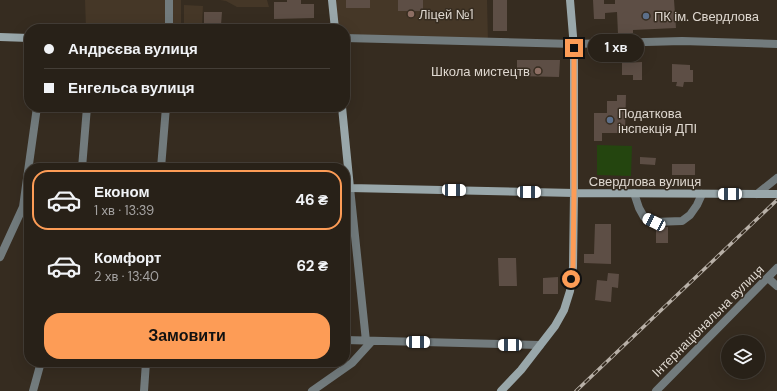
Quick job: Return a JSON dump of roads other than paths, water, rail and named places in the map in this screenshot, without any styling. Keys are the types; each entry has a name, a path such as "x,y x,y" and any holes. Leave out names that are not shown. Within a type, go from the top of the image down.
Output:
{"street":[{"path":"169,0 169,24"},
{"path":"332,0 334,24"},
{"path":"501,391 555,326 564,310 570,291 573,267 574,44 570,0"},
{"path":"0,37 24,38"},
{"path":"350,38 574,44 682,41 777,44"},
{"path":"29,163 36,112"},
{"path":"82,163 87,112"},
{"path":"161,163 166,112"},
{"path":"342,112 345,163"},
{"path":"757,194 777,178"},
{"name":"Свердлова вулиця","path":"350,188 574,193 777,194"},
{"path":"634,193 638,208 644,217 654,222 682,221 690,215 702,194"},
{"path":"0,257 23,207 24,200"},
{"path":"350,209 369,341 350,364"},
{"name":"Інтернаціональна вулиця","path":"656,391 777,268"},
{"path":"768,278 777,286"},
{"path":"350,340 540,345"},
{"path":"33,391 40,367"},
{"path":"144,391 146,367"},
{"path":"312,391 346,367"}],"railway":[{"path":"576,391 777,200"}],"place":[{"name":"Ліцей №1","path":"411,14"},
{"name":"ПК ім. Свердлова","path":"646,16"},
{"name":"Школа мистецтв","path":"538,71"},
{"name":"Податкова інспекція ДПІ","path":"610,120"}]}
